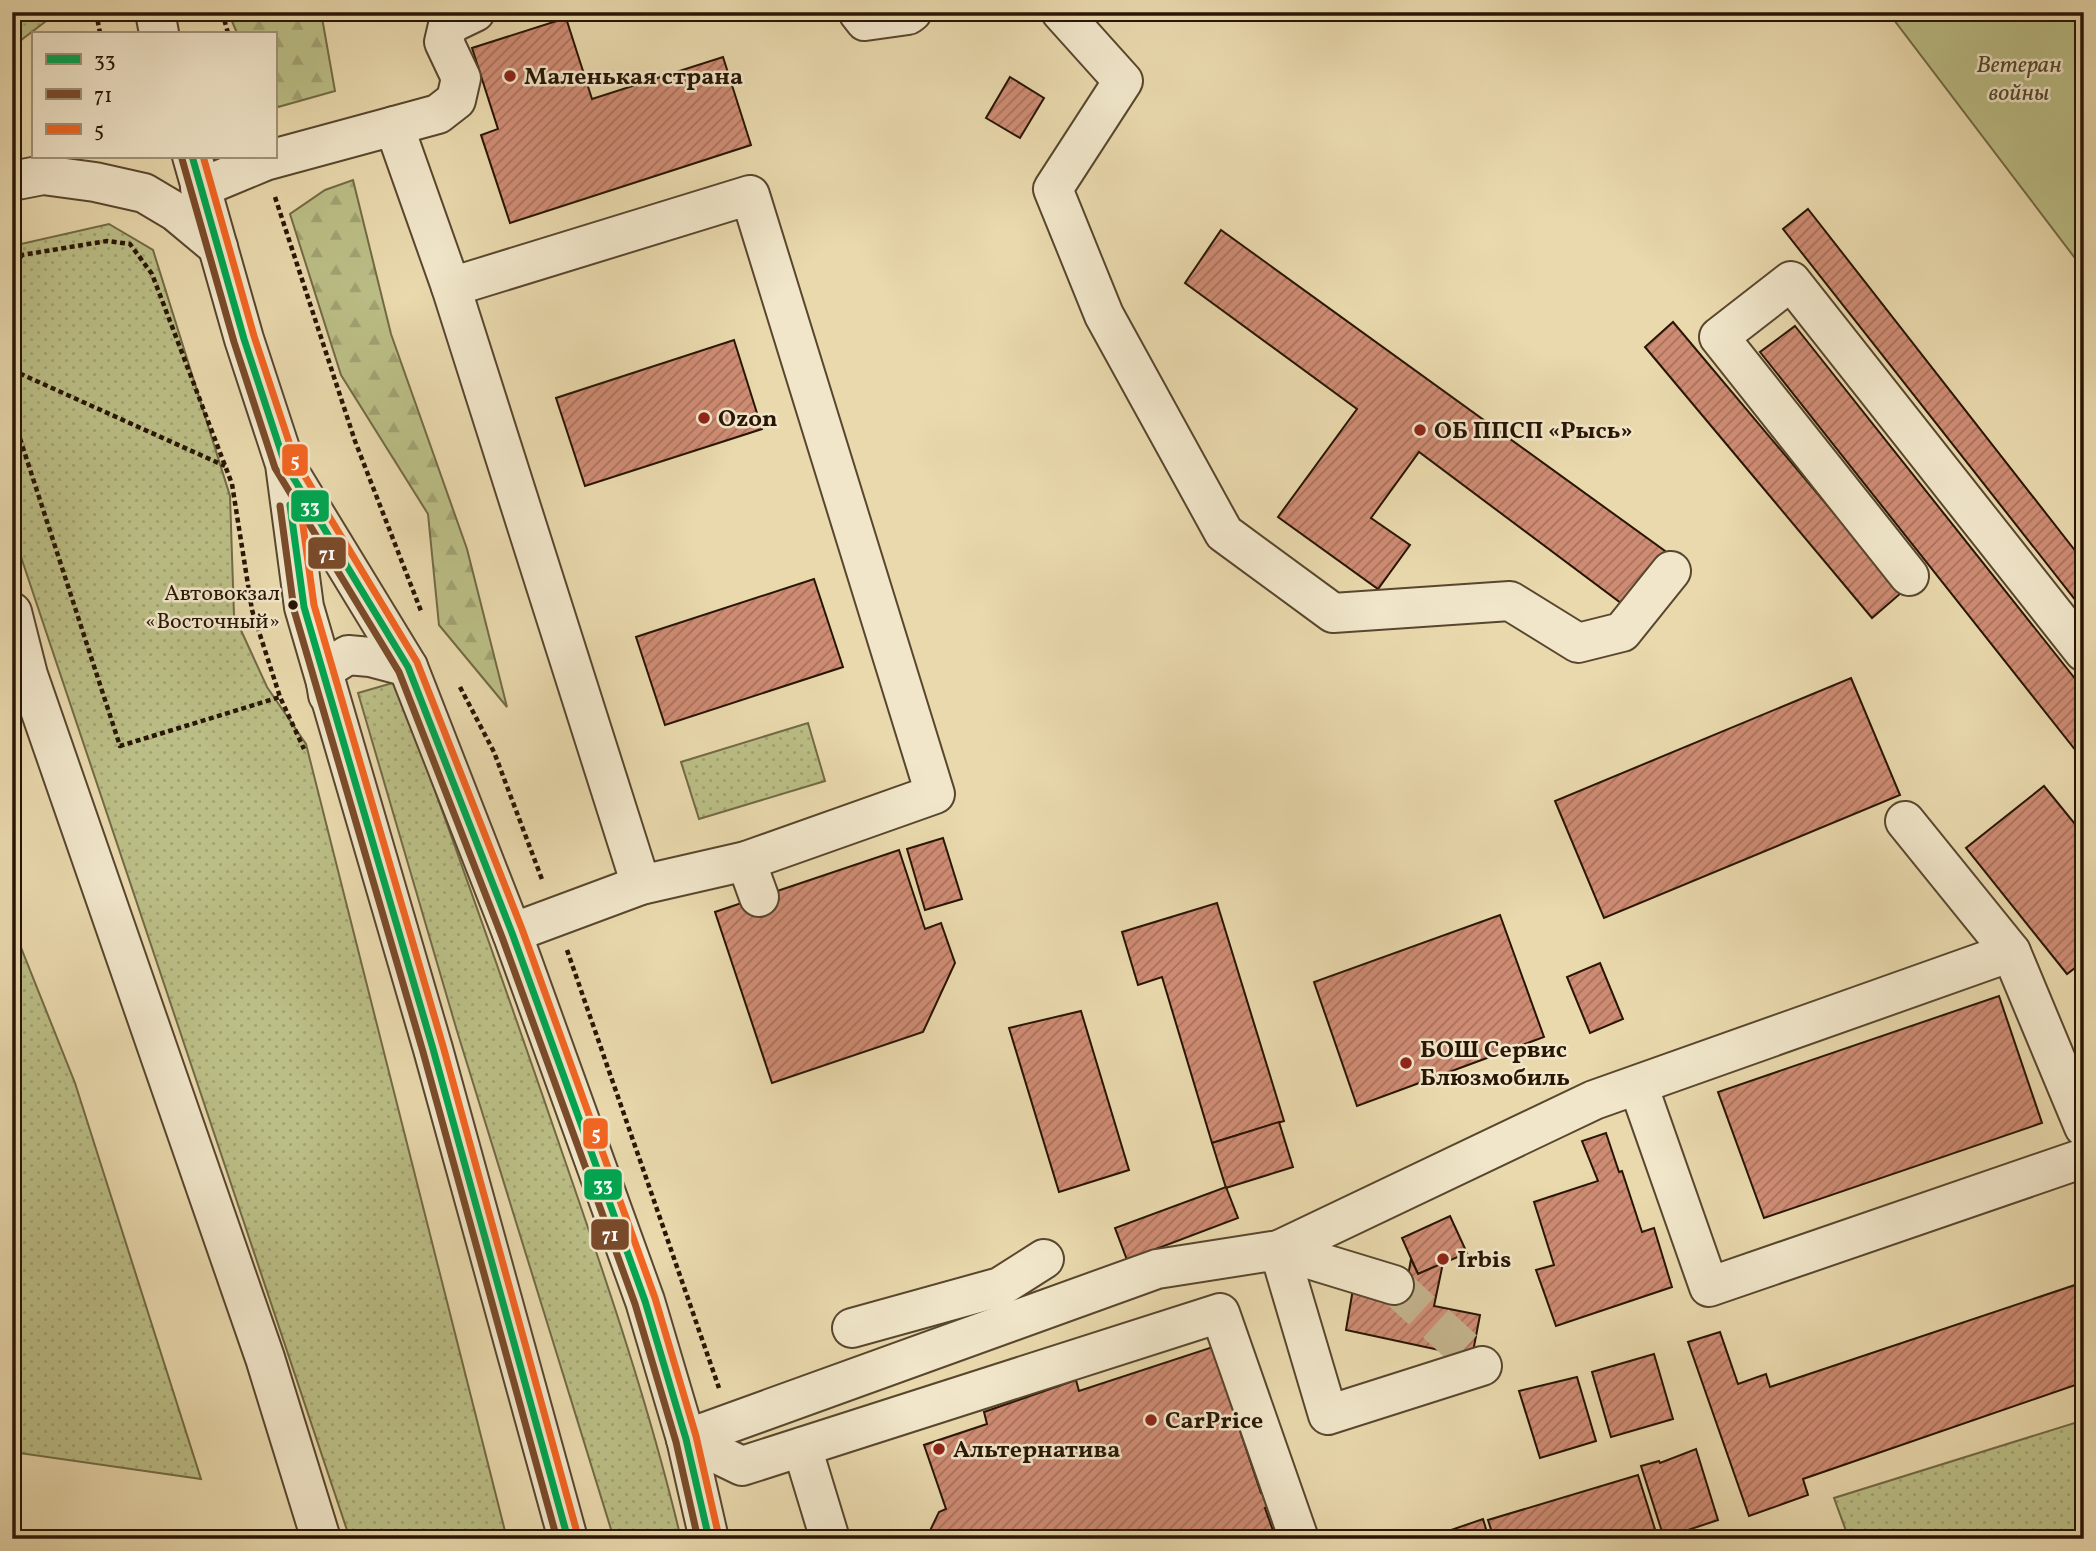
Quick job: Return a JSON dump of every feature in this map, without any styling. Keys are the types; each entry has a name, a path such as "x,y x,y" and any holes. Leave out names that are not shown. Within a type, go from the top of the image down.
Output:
{"street":[{"path":"155,12 159,32"},
{"path":"475,12 448,25 444,42 461,78 456,100 438,114 265,161 196,172 244,339 285,464 304,607 433,1049 568,1539"},
{"path":"858,12 865,21 908,15 912,12"},
{"path":"1061,12 1123,81 1053,189 1104,315 1224,533 1334,613 1510,601 1578,643 1622,632 1671,571"},
{"path":"394,126 450,286 641,885"},
{"path":"43,171 144,193 176,212 218,247"},
{"path":"450,286 750,195 935,794 746,861 641,885 512,933"},
{"path":"1909,576 1720,337 1791,281 2084,652"},
{"path":"285,464 408,667 512,933 645,1301 686,1439 709,1539"},
{"path":"12,612 20,677 265,1358 321,1539"},
{"path":"329,697 324,670 348,655 370,657 408,667"},
{"path":"1905,821 2011,952 2084,1127"},
{"path":"746,861 759,897"},
{"path":"852,1328 1006,1304 1157,1269 1279,1250 1594,1100 2011,952"},
{"path":"1638,1085 1709,1287 2084,1158"},
{"path":"1279,1250 1394,1285"},
{"path":"1279,1250 1328,1415 1482,1366"},
{"path":"686,1439 1006,1304 1044,1259"},
{"path":"686,1439 742,1466 1220,1313 1299,1539"},
{"path":"802,1447 830,1539"}],"path":[{"path":"96,12 100,32"},
{"path":"222,12 228,32"},
{"path":"274,193 355,441 423,615"},
{"path":"12,272 22,255 107,242 130,244 152,274 232,484 253,610 280,697 306,752"},
{"path":"12,370 225,466"},
{"path":"12,414 120,746 280,697"},
{"path":"458,684 494,752 544,882"},
{"path":"566,949 724,1401"}],"green space":[{"path":"12,12 58,12 12,47"},
{"path":"228,12 321,12 335,91 278,107 276,32 237,32"},
{"name":"Ветеран войны","path":"1892,12 2084,12 2084,270 1891,16"},
{"path":"353,180 391,334 467,549 507,707 439,625 428,514 341,375 290,214 325,190"},
{"path":"109,224 153,250 230,496 234,615 267,687 306,744 507,1539 350,1539 12,530 12,246"},
{"path":"396,682 611,1298 642,1393 681,1539 614,1539 457,1031 358,693"},
{"path":"808,723 825,781 699,819 681,762"},
{"path":"12,925 75,1083 201,1479 12,1452"},
{"path":"2084,1420 2084,1539 1849,1539 1834,1498"}],"building":[{"path":"566,18 592,99 723,57 751,145 510,223 481,135 498,129 472,48"},
{"path":"1010,77 1044,98 1020,138 986,118"},
{"path":"1808,209 2084,562 2084,611 1783,229"},
{"name":"ОБ ППСП «Рысь»","path":"1221,230 1672,556 1633,612 1419,452 1371,518 1410,545 1378,589 1278,517 1357,409 1185,283"},
{"path":"1673,322 1901,593 1872,618 1645,347"},
{"path":"1795,326 2084,690 2084,761 1760,352"},
{"path":"734,340 762,429 585,486 556,398"},
{"path":"814,579 843,667 665,725 636,637"},
{"path":"1851,678 1900,795 1604,918 1555,801"},
{"path":"2044,786 2084,835 2084,961 2067,974 1966,848"},
{"path":"943,838 962,899 925,910 907,849"},
{"path":"899,850 925,929 941,923 955,963 923,1032 772,1083 715,912"},
{"path":"1217,903 1284,1121 1212,1143 1162,977 1138,985 1122,932"},
{"path":"1500,915 1544,1037 1357,1106 1314,982"},
{"path":"1600,963 1623,1019 1590,1033 1567,977"},
{"path":"1999,996 2042,1123 1764,1218 1718,1092"},
{"path":"1081,1011 1129,1170 1059,1192 1009,1028"},
{"path":"1279,1122 1293,1167 1226,1188 1212,1143"},
{"path":"1606,1133 1642,1232 1654,1228 1672,1287 1556,1326 1536,1270 1554,1265 1534,1202 1598,1181 1582,1141"},
{"path":"1226,1187 1238,1218 1127,1260 1115,1228"},
{"path":"1450,1216 1467,1253 1418,1274 1402,1238"},
{"path":"1411,1259 1418,1274 1443,1263 1434,1306 1480,1315 1472,1357 1346,1330 1353,1289 1404,1299"},
{"path":"2084,1282 2084,1382 1803,1479 1808,1495 1749,1516 1688,1342 1720,1332 1738,1384 1766,1374 1770,1387"},
{"path":"1231,1341 1233,1387 1226,1389 1261,1493 1268,1491 1273,1505 1265,1508 1276,1539 926,1539 939,1512 946,1509 924,1445 987,1424 984,1412 1076,1380 1079,1391"},
{"path":"1654,1354 1673,1419 1611,1437 1592,1372"},
{"path":"1577,1377 1596,1441 1540,1458 1519,1391"},
{"path":"1696,1449 1718,1520 1664,1538 1641,1466 1659,1461 1660,1463"},
{"path":"1638,1475 1658,1539 1494,1539 1488,1520"},
{"path":"1483,1519 1489,1539 1428,1538"}],"tunnel":[{"path":"1394,1285 1482,1366"}],"transit line":[{"name":"33","path":"193,158 244,339 285,464 408,667 512,933 645,1301 686,1439 709,1539"},
{"name":"5","path":"204,158 254,336 295,460 417,662 522,929 655,1298 696,1436 719,1537"},
{"name":"71","path":"182,159 234,342 275,468 399,672 502,937 635,1304 676,1442 698,1539"},
{"name":"5","path":"300,504 314,605 443,1046 578,1536"},
{"name":"33","path":"290,505 304,607 433,1049 568,1539"},
{"name":"71","path":"280,506 294,610 423,1052 557,1539"}],"place":[{"name":"Маленькая страна","path":"510,76"},
{"name":"Ozon","path":"704,418"},
{"name":"ОБ ППСП «Рысь»","path":"1420,430"},
{"name":"Автовокзал «Восточный»","path":"293,605"},
{"name":"БОШ Сервис Блюзмобиль","path":"1406,1063"},
{"name":"Irbis","path":"1443,1259"},
{"name":"CarPrice","path":"1151,1420"},
{"name":"Альтернатива","path":"939,1449"}]}
